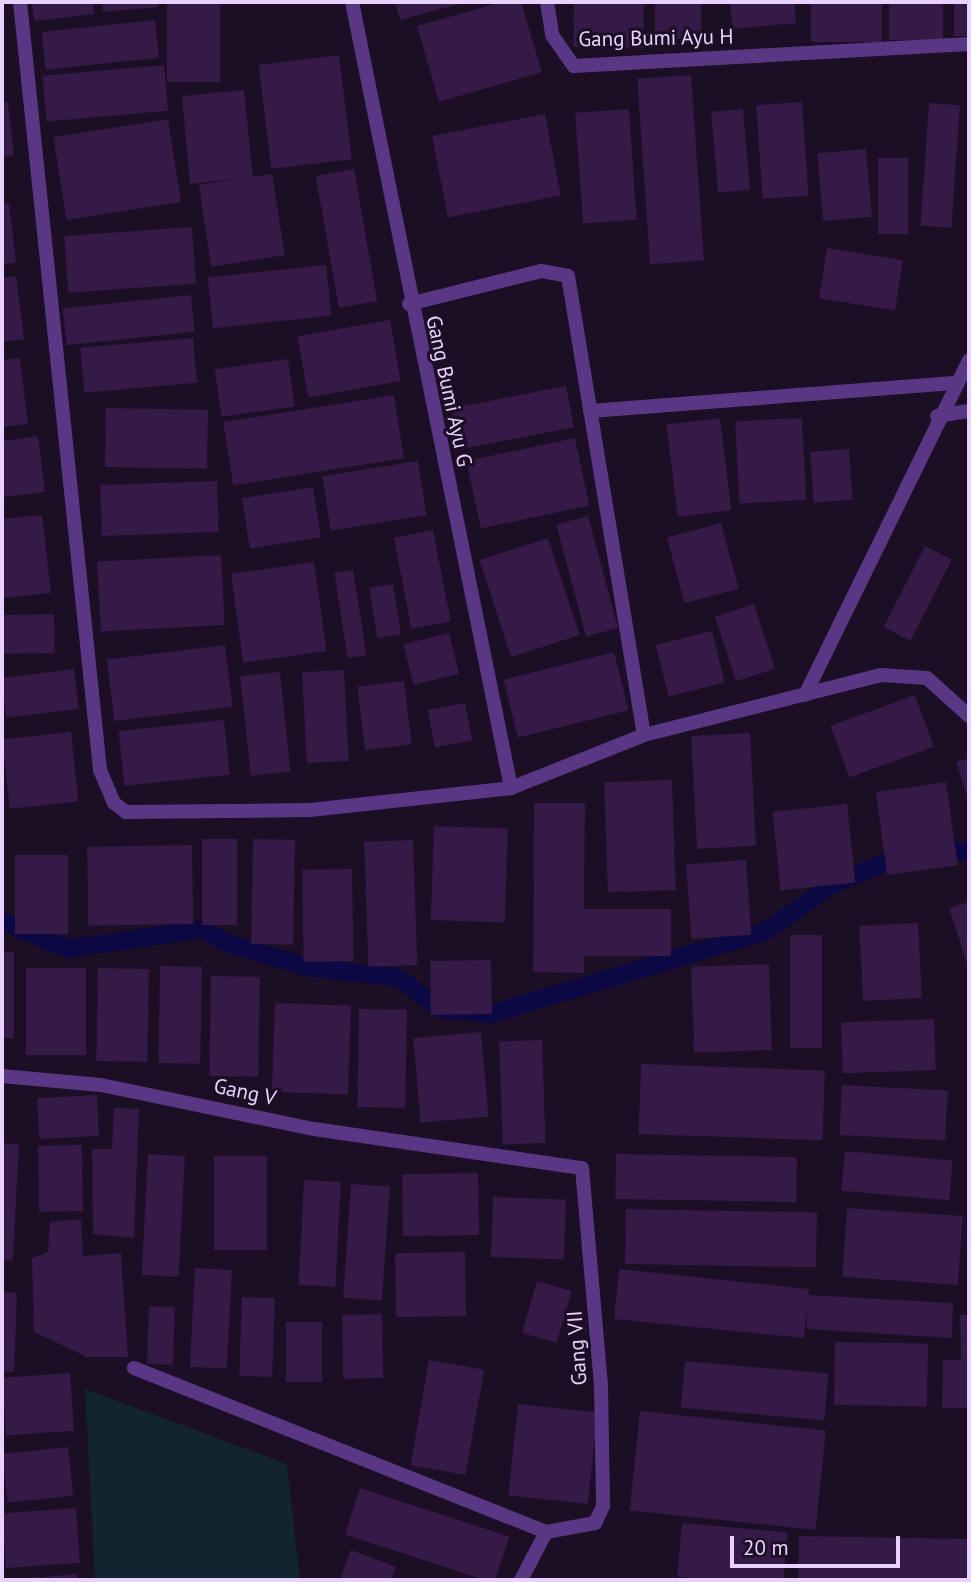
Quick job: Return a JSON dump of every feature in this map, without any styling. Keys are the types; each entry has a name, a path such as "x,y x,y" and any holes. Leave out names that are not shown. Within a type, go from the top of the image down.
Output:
{"street":[{"path":"20,2 100,770 114,803 126,812 158,816 296,811 511,788 644,735 805,695 905,674 927,678 969,716"},
{"name":"Gang Bumi Ayu G","path":"352,2 409,304 511,788"},
{"name":"Gang Bumi Ayu H","path":"547,2 556,44 574,66 969,44"},
{"path":"409,304 541,271 563,273 575,303 590,411 644,735"},
{"path":"805,695 937,416 969,360"},
{"path":"590,411 954,383"},
{"path":"937,416 969,411"},
{"name":"Gang V","path":"2,1076 101,1085 314,1129 480,1152"},
{"name":"Gang VII","path":"480,1152 575,1163 586,1178 605,1496 595,1523 546,1532"},
{"path":"134,1368 546,1532 521,1580"}],"shaded area":[{"path":"85,1389 287,1464 300,1580 95,1580"}],"building":[{"path":"32,2 93,2 94,14 34,21"},
{"path":"102,2 157,2 158,7 103,12"},
{"path":"167,2 220,2 220,82 167,82"},
{"path":"395,2 463,2 463,3 400,20"},
{"path":"502,2 521,2 542,72 439,102 417,26"},
{"path":"574,2 644,3 643,48 573,47"},
{"path":"655,2 701,2 701,39 655,39"},
{"path":"730,2 794,2 796,23 733,29"},
{"path":"811,2 882,2 882,42 811,42"},
{"path":"889,2 943,2 943,40 889,40"},
{"path":"954,2 969,2 969,36 954,36"},
{"path":"155,20 159,58 46,70 42,32"},
{"path":"339,55 352,159 271,169 259,65"},
{"path":"164,65 168,111 46,121 42,76"},
{"path":"691,75 704,261 650,264 637,79"},
{"path":"244,90 253,177 272,174 285,255 211,267 199,185 243,178 190,184 182,96"},
{"path":"8,102 14,155 2,157 2,103"},
{"path":"802,102 809,196 763,199 756,105"},
{"path":"929,103 960,105 951,228 920,226"},
{"path":"629,109 637,220 583,223 575,113"},
{"path":"743,109 750,190 718,192 711,112"},
{"path":"545,114 561,195 448,217 432,136"},
{"path":"168,119 181,202 67,220 53,137"},
{"path":"866,149 872,217 823,221 817,153"},
{"path":"878,158 908,158 908,234 878,234"},
{"path":"354,169 377,301 339,308 316,176"},
{"path":"9,203 16,263 2,264 2,204"},
{"path":"192,227 196,284 68,293 64,236"},
{"path":"827,248 903,260 895,310 819,298"},
{"path":"326,265 331,316 213,328 208,277"},
{"path":"16,276 24,339 2,342 2,278"},
{"path":"191,295 195,332 67,345 63,308"},
{"path":"390,320 401,381 308,397 297,336"},
{"path":"193,338 197,383 84,393 80,348"},
{"path":"20,358 28,424 2,427 2,360"},
{"path":"288,359 295,407 221,417 215,369"},
{"path":"566,386 574,427 459,450 451,408"},
{"path":"394,395 404,458 233,485 223,422"},
{"path":"106,408 208,410 207,469 105,467"},
{"path":"720,418 731,510 678,517 666,425"},
{"path":"802,418 806,500 739,503 735,422"},
{"path":"38,436 45,492 2,497 2,441"},
{"path":"575,438 589,505 481,529 466,461"},
{"path":"849,449 853,500 814,503 810,452"},
{"path":"418,461 427,515 331,530 322,476"},
{"path":"217,481 219,532 102,536 100,485"},
{"path":"313,487 321,537 250,549 242,498"},
{"path":"42,515 51,593 2,598 2,519"},
{"path":"588,516 618,628 586,637 556,525"},
{"path":"721,523 739,589 685,603 667,537"},
{"path":"433,530 451,621 411,629 394,538"},
{"path":"548,538 580,635 511,657 480,560"},
{"path":"925,546 952,560 910,641 884,627"},
{"path":"221,555 225,625 101,631 97,561"},
{"path":"314,562 327,651 243,663 231,574"},
{"path":"353,570 366,655 348,658 334,573"},
{"path":"393,584 401,634 377,638 369,588"},
{"path":"754,604 775,669 736,681 715,617"},
{"path":"54,614 55,653 3,654 2,615"},
{"path":"712,631 725,682 669,696 656,645"},
{"path":"449,633 459,674 414,685 403,644"},
{"path":"225,645 233,707 114,721 107,660"},
{"path":"614,652 629,710 518,738 503,680"},
{"path":"74,669 79,709 6,718 2,678"},
{"path":"344,670 349,761 307,763 302,672"},
{"path":"280,672 290,771 251,776 240,676"},
{"path":"404,681 412,745 365,750 357,687"},
{"path":"915,695 934,747 849,777 830,726"},
{"path":"465,703 472,740 435,748 428,710"},
{"path":"224,720 230,775 124,786 119,731"},
{"path":"71,732 78,802 10,809 2,739"},
{"path":"750,733 756,846 697,849 691,736"},
{"path":"969,758 969,801 956,762"},
{"path":"672,780 676,890 608,892 604,782"},
{"path":"946,782 958,865 887,875 876,792"},
{"path":"534,803 585,803 584,909 671,909 671,956 584,956 584,973 533,972"},
{"path":"847,804 855,883 781,890 772,812"},
{"path":"434,826 508,829 505,923 431,920"},
{"path":"202,839 237,839 237,925 202,925"},
{"path":"253,839 295,840 293,945 251,944"},
{"path":"413,840 417,965 368,967 364,842"},
{"path":"192,845 193,924 88,926 87,847"},
{"path":"15,855 68,855 68,934 15,934"},
{"path":"746,860 751,935 691,939 686,864"},
{"path":"352,869 354,961 304,962 302,870"},
{"path":"969,902 969,969 949,908"},
{"path":"918,923 922,998 863,1001 859,926"},
{"path":"790,935 822,935 822,1048 790,1048"},
{"path":"2,952 14,952 14,1038 2,1038"},
{"path":"491,960 492,1014 431,1015 430,961"},
{"path":"769,964 772,1050 694,1053 691,967"},
{"path":"160,966 202,967 200,1064 158,1063"},
{"path":"26,968 86,968 86,1055 26,1055"},
{"path":"98,968 149,969 147,1062 96,1061"},
{"path":"211,976 260,977 258,1077 209,1076"},
{"path":"275,1003 351,1006 348,1095 272,1092"},
{"path":"359,1009 407,1010 405,1108 357,1107"},
{"path":"934,1019 936,1070 843,1073 841,1022"},
{"path":"481,1032 488,1117 421,1123 413,1038"},
{"path":"542,1040 546,1143 503,1144 499,1042"},
{"path":"641,1064 825,1070 822,1140 639,1134"},
{"path":"842,1085 948,1091 945,1140 839,1135"},
{"path":"97,1095 99,1136 39,1139 37,1098"},
{"path":"114,1108 139,1109 134,1238 93,1234 92,1149 112,1149"},
{"path":"2,1143 19,1144 13,1261 2,1260"},
{"path":"82,1145 83,1211 39,1212 38,1146"},
{"path":"845,1151 953,1160 949,1200 842,1191"},
{"path":"148,1154 185,1156 179,1277 142,1275"},
{"path":"616,1154 797,1157 796,1202 615,1199"},
{"path":"214,1156 267,1156 267,1250 214,1250"},
{"path":"478,1173 479,1235 403,1236 402,1174"},
{"path":"304,1180 341,1182 335,1287 299,1285"},
{"path":"351,1184 390,1187 382,1300 343,1298"},
{"path":"493,1197 566,1200 564,1260 491,1257"},
{"path":"847,1208 963,1216 958,1285 842,1277"},
{"path":"626,1209 817,1212 816,1267 625,1264"},
{"path":"81,1219 83,1256 121,1253 128,1357 87,1357 34,1332 32,1258 48,1252 50,1222"},
{"path":"465,1252 466,1316 396,1317 395,1253"},
{"path":"195,1268 232,1270 227,1369 190,1367"},
{"path":"619,1269 809,1289 808,1295 953,1303 952,1338 807,1329 807,1310 804,1338 614,1319"},
{"path":"537,1281 572,1291 557,1343 522,1333"},
{"path":"2,1292 17,1293 14,1372 2,1371"},
{"path":"242,1297 275,1298 272,1377 239,1376"},
{"path":"149,1306 175,1307 173,1365 147,1364"},
{"path":"382,1314 383,1378 343,1379 342,1315"},
{"path":"960,1315 969,1315 969,1408 942,1408 943,1360 961,1360"},
{"path":"286,1322 322,1322 322,1382 286,1382"},
{"path":"835,1342 928,1344 927,1407 834,1405"},
{"path":"429,1360 484,1370 466,1475 410,1465"},
{"path":"685,1361 828,1374 824,1420 681,1408"},
{"path":"70,1373 74,1431 6,1436 2,1378"},
{"path":"518,1404 598,1412 588,1504 508,1495"},
{"path":"640,1411 826,1431 816,1530 630,1510"},
{"path":"68,1447 73,1496 7,1503 2,1454"},
{"path":"360,1488 509,1537 495,1580 485,1580 345,1535"},
{"path":"76,1508 80,1563 6,1568 2,1513"},
{"path":"682,1523 788,1532 783,1580 677,1577"},
{"path":"799,1536 969,1539 968,1580 798,1580"},
{"path":"351,1550 396,1567 391,1580 340,1580"},
{"path":"77,1574 78,1580 30,1578"}],"waterway":[{"path":"934,852 969,851"},
{"path":"2,921 67,949 204,929 226,943 307,967 399,978 440,1009 491,1014 765,932 832,885 906,854"}]}
